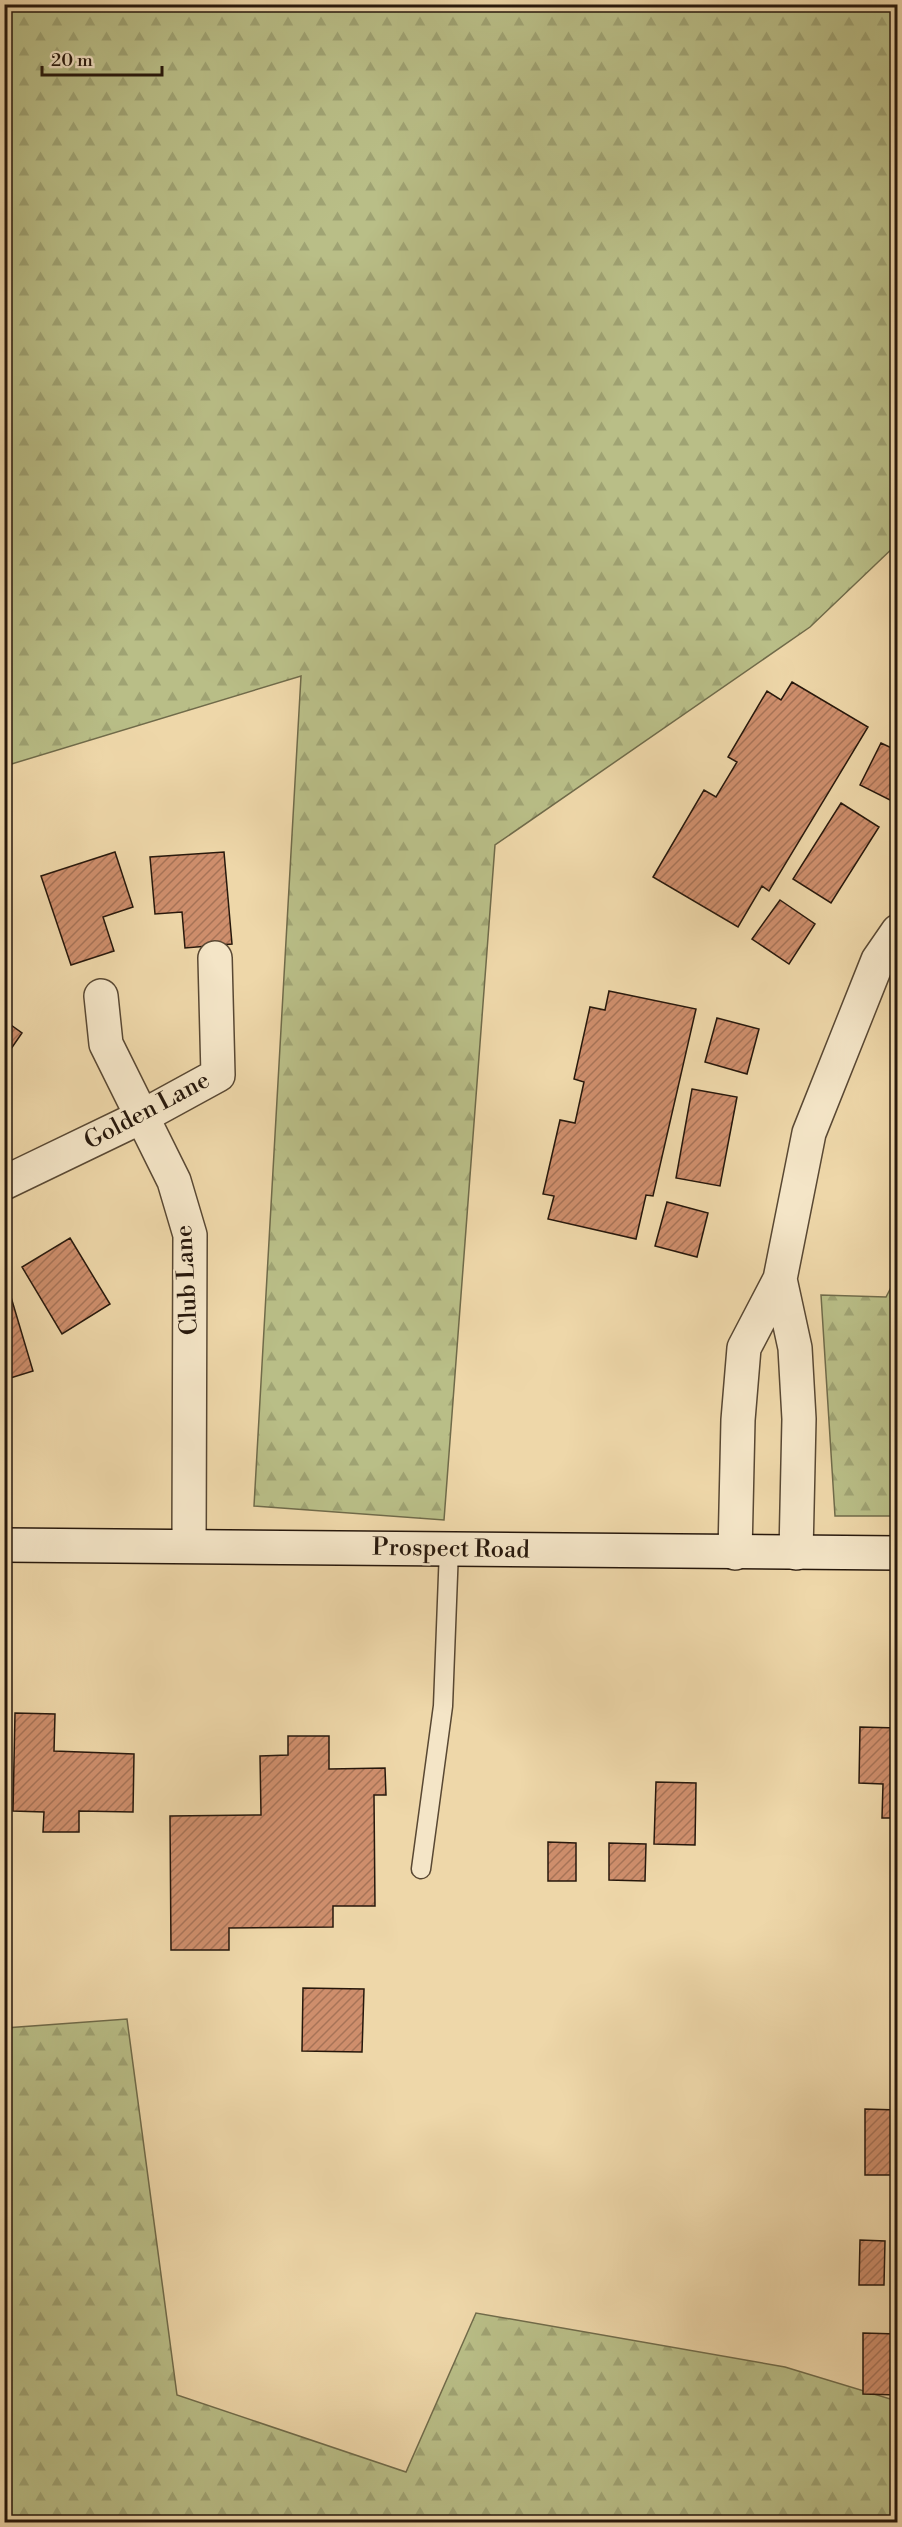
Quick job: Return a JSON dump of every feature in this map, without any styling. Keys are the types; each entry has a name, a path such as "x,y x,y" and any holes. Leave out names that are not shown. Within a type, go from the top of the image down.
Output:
{"street":[{"path":"735,1553 738,1420 744,1348 780,1279 809,1134 878,960 897,931"},
{"name":"Golden Lane","path":"4,1183 143,1116 218,1075 215,958"},
{"name":"Club Lane","path":"101,996 106,1044 174,1181 190,1235 189,1546"},
{"path":"780,1279 795,1348 799,1419 796,1553"},
{"name":"Prospect Road","path":"4,1545 897,1553"}],"lane":[{"path":"421,1869 442,1706 449,1549"}],"green space":[{"path":"5,4 897,5 897,544 810,627 495,845 444,1520 254,1506 301,676 5,766"},
{"path":"897,1276 897,1516 835,1516 821,1295 886,1297"},
{"path":"127,2019 177,2395 406,2472 476,2313 785,2367 897,2401 897,2522 5,2522 5,2028"}],"building":[{"path":"792,682 868,727 769,891 762,886 738,927 653,877 704,790 716,797 737,762 728,757 767,691 781,700"},
{"path":"881,743 898,751 898,804 860,785"},
{"path":"841,803 879,827 831,903 793,879"},
{"path":"115,852 133,907 103,917 114,951 71,965 41,876"},
{"path":"224,852 232,944 185,948 182,912 155,914 150,857"},
{"path":"780,900 815,924 789,964 752,939"},
{"path":"609,991 696,1009 653,1196 646,1195 636,1239 548,1219 554,1196 543,1194 560,1120 575,1123 584,1082 574,1079 590,1007 605,1010"},
{"path":"717,1018 759,1029 747,1074 705,1062"},
{"path":"4,1020 22,1033 4,1059"},
{"path":"692,1089 737,1097 720,1186 676,1178"},
{"path":"667,1202 708,1213 697,1257 655,1246"},
{"path":"70,1238 110,1304 62,1334 22,1267"},
{"path":"8,1287 33,1371 4,1380 4,1288"},
{"path":"15,1713 55,1714 54,1751 134,1754 133,1812 79,1811 79,1832 43,1832 44,1812 13,1811"},
{"path":"860,1727 898,1728 898,1818 882,1818 883,1784 859,1783"},
{"path":"288,1736 329,1736 329,1769 385,1768 386,1795 374,1795 375,1906 333,1906 333,1927 229,1928 229,1950 171,1950 170,1816 261,1815 260,1756 288,1755"},
{"path":"656,1782 696,1783 695,1845 654,1844"},
{"path":"548,1842 576,1843 576,1881 548,1881"},
{"path":"609,1843 646,1844 645,1881 609,1880"},
{"path":"303,1988 364,1989 362,2052 302,2051"},
{"path":"865,2109 898,2110 898,2175 865,2175"},
{"path":"860,2240 885,2241 884,2285 859,2285"},
{"path":"863,2333 898,2334 898,2395 863,2394"}]}
